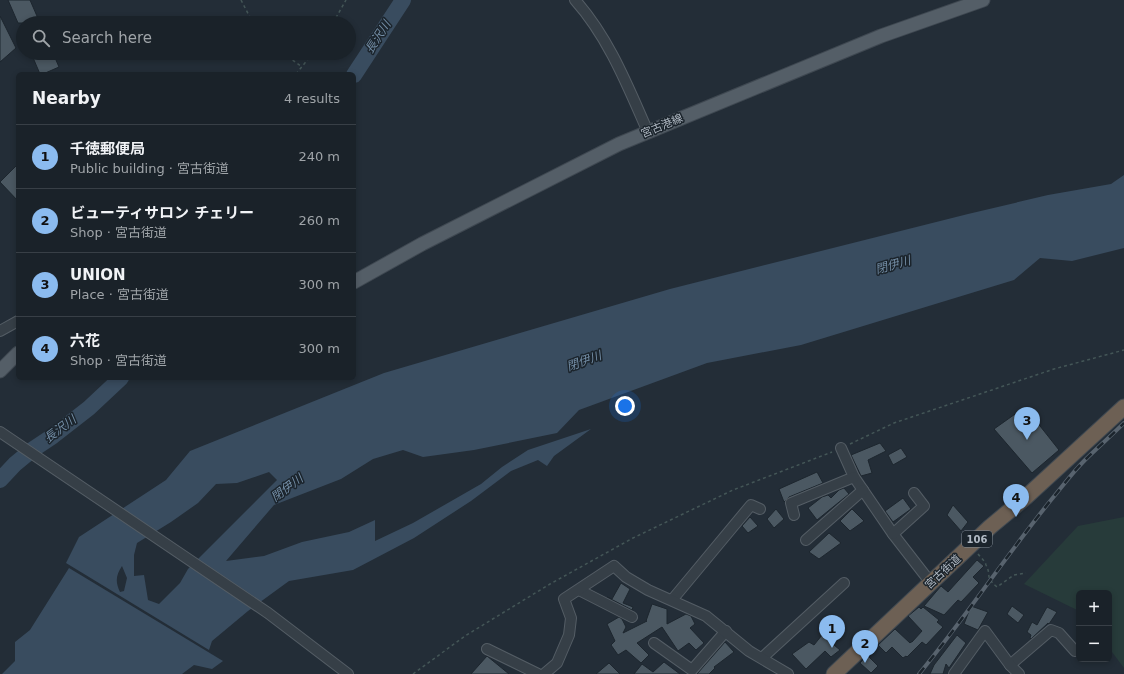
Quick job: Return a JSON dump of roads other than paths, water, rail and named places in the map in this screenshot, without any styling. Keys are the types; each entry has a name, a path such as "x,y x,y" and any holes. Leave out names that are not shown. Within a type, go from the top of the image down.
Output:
{"highway":[{"name":"宮古街道","path":"834,674 971,545 1124,407"}],"main road":[{"name":"宮古港線","path":"356,281 422,244 619,144 881,36 983,0"},
{"path":"0,371 16,355"}],"street":[{"path":"576,0 598,31 625,80 648,132"},
{"path":"0,331 16,322"},
{"path":"0,432 268,613 348,674"},
{"path":"841,448 854,477 893,534 931,583"},
{"path":"794,515 791,503 854,477"},
{"path":"806,540 863,490"},
{"path":"893,534 924,506 914,493"},
{"path":"672,600 751,505 760,508"},
{"path":"544,674 556,662 568,636 572,618 564,599 614,566 626,577 648,590 706,616 749,651 788,674"},
{"path":"762,658 844,583"},
{"path":"579,590 632,617"},
{"path":"1010,665 1052,630 1059,633 1075,651"},
{"path":"654,643 692,670 726,631"},
{"path":"954,674 985,631 1010,665 1020,674"},
{"path":"487,649 538,674"}],"water":[{"name":"閉伊川","path":"1124,175 1124,248 1072,261 1040,258 1014,280 801,345 707,363 579,410 557,433 474,450 423,457 403,450 373,459 341,479 274,505 226,561 264,556 302,542 349,532 375,520 375,541 413,523 481,484 502,467 528,450 591,429 554,456 547,466 538,460 511,471 471,501 414,538 353,570 289,581 248,611 212,641 209,650 66,563 79,537 166,480 190,451 384,373 670,289 968,214 1048,195 1111,184","holes":["269,472 277,480 188,569 180,583 159,604 148,600 144,575 134,576 134,555 137,543 198,503 216,484 237,483","122,566 127,578 124,591 120,592 117,585 117,579 118,572"]},
{"path":"69,568 223,661 212,669 194,665 182,674 2,674 15,661 15,642 30,630"}],"waterway":[{"name":"長沢川","path":"356,72 403,0"},
{"name":"長沢川","path":"0,480 15,464 89,408 119,380"}],"railway":[{"path":"919,674 1075,470 1124,423"}],"place":[{"name":"UNION","path":"1027,440"},
{"name":"六花","path":"1016,517"},
{"name":"千徳郵便局","path":"832,648"},
{"name":"ビューティサロン チェリー","path":"865,663"}]}
